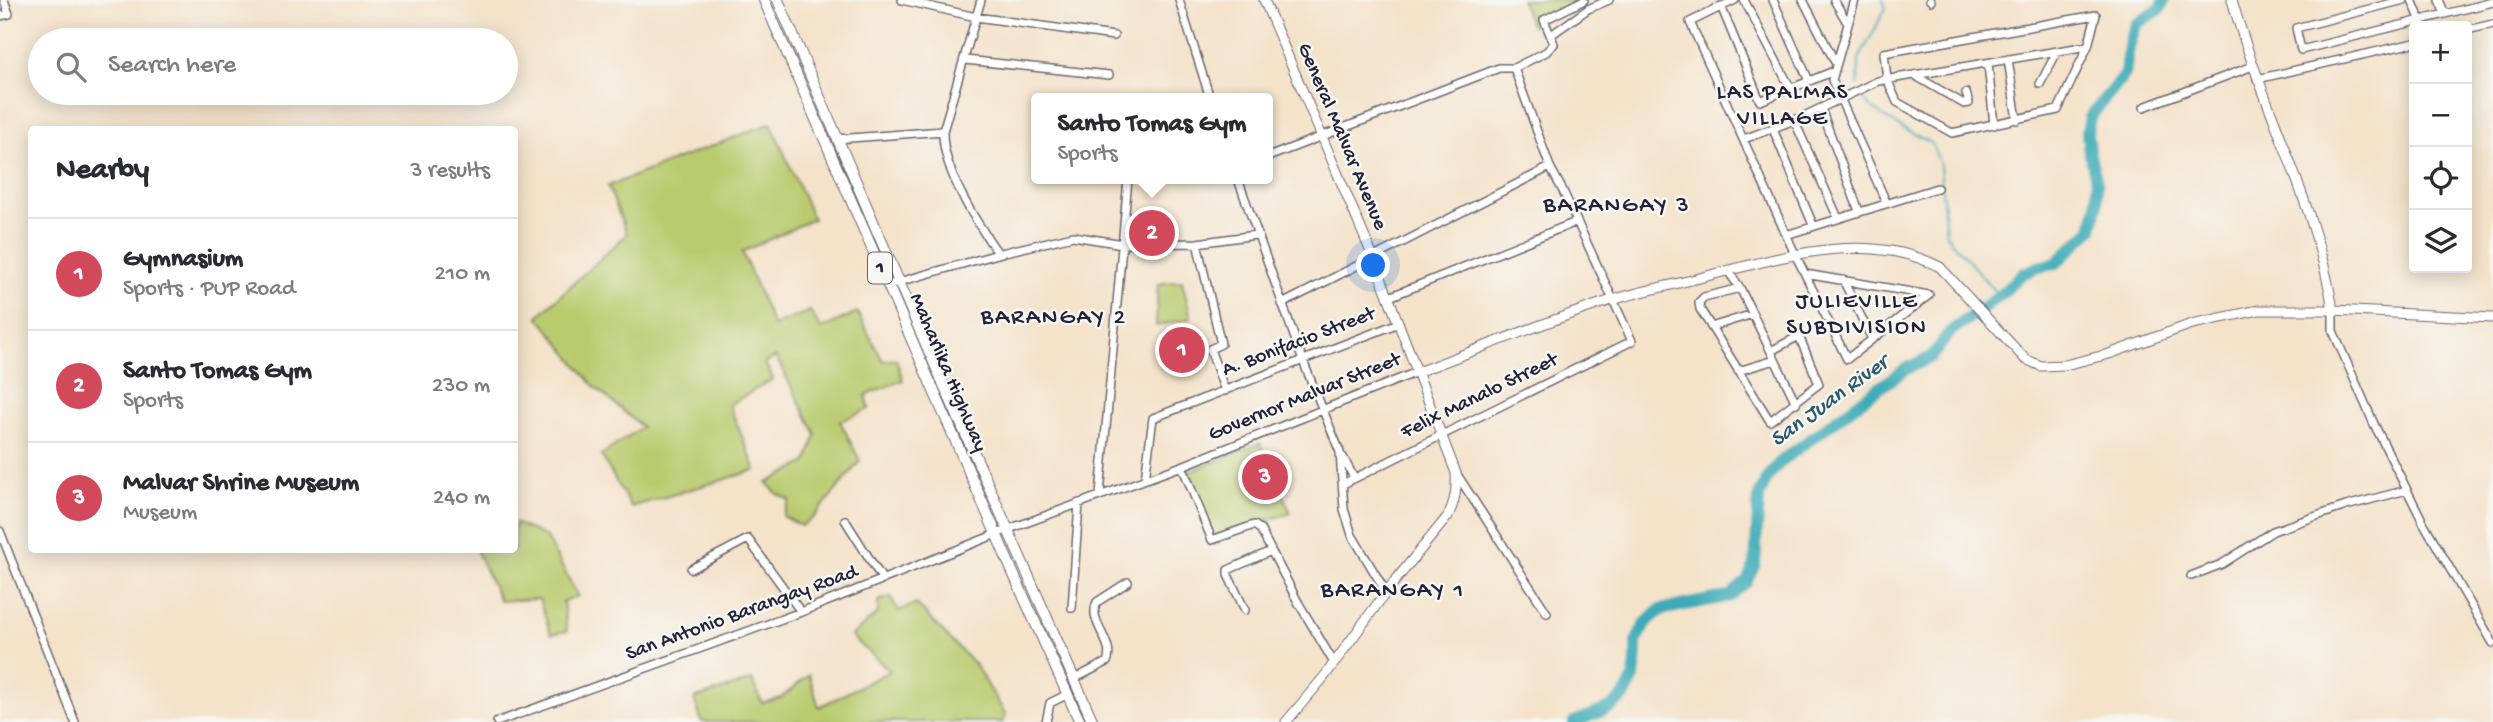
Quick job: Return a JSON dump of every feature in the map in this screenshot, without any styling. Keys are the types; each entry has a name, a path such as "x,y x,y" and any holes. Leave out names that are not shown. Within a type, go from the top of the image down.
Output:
{"highway":[{"name":"Maharlika Highway","path":"764,0 1080,722"},
{"name":"Maharlika Highway","path":"778,0 1093,722"}],"main road":[{"name":"General Malvar Avenue","path":"1264,0 1373,257 1456,473 1455,501 1448,516 1286,722"},
{"path":"2232,0 2257,79 2299,187 2328,280 2333,310"},
{"name":"Governor Malvar Street","path":"1417,372 1613,300 1795,254 1843,248 1873,249 1923,258 1940,267 2025,359 2041,366 2065,365 2109,354 2192,324 2259,310 2333,310 2493,318"}],"street":[{"path":"0,16 9,14 4,0"},
{"path":"902,0 976,17 1114,36"},
{"path":"981,0 943,131 943,144 961,196 998,254"},
{"path":"1179,0 1208,93"},
{"path":"1273,155 1499,68 1514,68 1546,52 1553,44 1544,20 1584,0"},
{"path":"1551,35 1588,9 1609,0"},
{"path":"1735,0 1690,22 1786,235 1795,254 1847,359 1929,295 1805,274"},
{"path":"1744,0 1791,89"},
{"path":"1773,0 1809,81"},
{"path":"1803,0 1836,62"},
{"path":"1834,0 1848,24"},
{"path":"1855,0 1832,80 1886,202"},
{"path":"2404,0 2296,28 2301,50 2409,26"},
{"path":"2412,0 2421,21"},
{"path":"2439,0 2445,14"},
{"path":"2427,21 2469,4 2493,2"},
{"path":"1720,6 1760,101 1833,71"},
{"path":"2096,15 2088,46 2058,110 1952,132 1897,102 1887,79 1884,53 2096,15"},
{"path":"2472,29 2493,24"},
{"path":"2257,79 2409,44"},
{"path":"1744,139 1821,109 1887,79 2088,46"},
{"path":"2040,83 2057,52"},
{"path":"2008,59 2017,120"},
{"path":"965,60 1109,75"},
{"path":"1988,63 1994,125"},
{"path":"2144,107 2253,66"},
{"path":"1514,68 1550,167 1613,300"},
{"path":"1914,75 1964,104 1969,103 1966,93"},
{"path":"1821,109 1859,211"},
{"path":"1794,120 1838,218"},
{"path":"1773,129 1813,225"},
{"path":"837,139 943,131"},
{"path":"1282,304 1550,167"},
{"path":"1100,495 1128,184"},
{"path":"1240,184 1303,361 1340,452 1354,478"},
{"path":"1786,235 1937,188"},
{"path":"1389,297 1576,222"},
{"path":"888,285 1073,236 1123,244 1197,243 1256,235"},
{"path":"1197,243 1221,344 1210,349 1225,391"},
{"path":"1728,271 1740,288 1796,403"},
{"path":"1843,280 1872,339"},
{"path":"1740,288 1704,298 1699,302 1700,309 1770,421 1819,384 1799,336 1771,351"},
{"name":"Felix Manalo Street","path":"1343,484 1632,341 1613,300"},
{"path":"2333,310 2333,331 2374,424 2423,522 2493,643"},
{"path":"1711,327 1753,314"},
{"name":"A. Bonifacio Street","path":"1145,479 1153,418 1399,323"},
{"path":"1738,371 1775,360"},
{"name":"Governor Malvar Street","path":"1009,529 1182,466 1417,372"},
{"path":"1340,452 1344,509 1352,535 1387,592"},
{"path":"1182,466 1212,540 1254,525 1260,529 1334,663"},
{"path":"1456,473 1547,612"},
{"path":"2191,576 2222,564 2273,531 2346,506 2407,490"},
{"path":"1072,608 1079,503"},
{"path":"845,520 883,580"},
{"name":"San Antonio Barangay Road","path":"497,722 801,612 1009,529"},
{"path":"0,530 75,722"},
{"path":"691,569 748,538 801,612"},
{"path":"1245,610 1228,570 1272,551"},
{"path":"1074,679 1107,662 1110,653 1096,619 1095,606 1128,582"},
{"path":"1046,722 1050,703 1068,694"},
{"path":"521,713 524,722"}],"green space":[{"path":"1521,0 1578,0 1531,26"},
{"path":"771,123 813,219 742,252 773,326 810,311 821,329 857,312 883,361 896,359 903,380 866,395 869,409 840,421 860,461 814,517 801,526 783,516 790,500 777,494 767,483 807,462 816,434 776,357 765,363 773,379 729,405 756,470 631,507 601,455 642,427 594,386 538,316 627,234 608,186"},
{"path":"1182,281 1191,318 1156,326 1158,284"},
{"path":"1260,443 1291,513 1212,536 1188,472"},
{"path":"518,524 545,536 578,596 563,601 567,631 551,634 539,599 500,601 477,553 518,553"},
{"path":"891,597 898,611 916,604 976,666 1006,715 1003,722 702,722 694,699 752,680 762,703 781,698 809,675 819,707 890,671 851,636 878,613 878,601"}],"waterway":[{"path":"1858,85 1859,59 1886,8 1883,0"},
{"name":"San Juan River","path":"1574,722 1610,708 1625,695 1634,677 1636,642 1645,624 1660,610 1730,596 1747,581 1755,564 1759,496 1767,478 1780,462 1906,369 1931,357 1951,331 1999,296 2022,274 2055,264 2092,229 2097,206 2097,182 2089,152 2087,132 2090,117 2125,74 2130,40 2136,24 2160,9 2164,0"},
{"path":"1862,95 1882,116 1932,144 1940,164 1946,235 1999,296"}],"place":[{"name":"Santo Tomas Gym","path":"1152,233"},
{"name":"Gymnasium","path":"1182,350"},
{"name":"Malvar Shrine Museum","path":"1265,477"}],"district":[{"name":"LAS PALMAS VILLAGE","path":"1783,106"},
{"name":"BARANGAY 3","path":"1617,206"},
{"name":"JULIEVILLE SUBDIVISION","path":"1857,315"},
{"name":"BARANGAY 2","path":"1054,318"},
{"name":"BARANGAY 1","path":"1393,591"}]}
